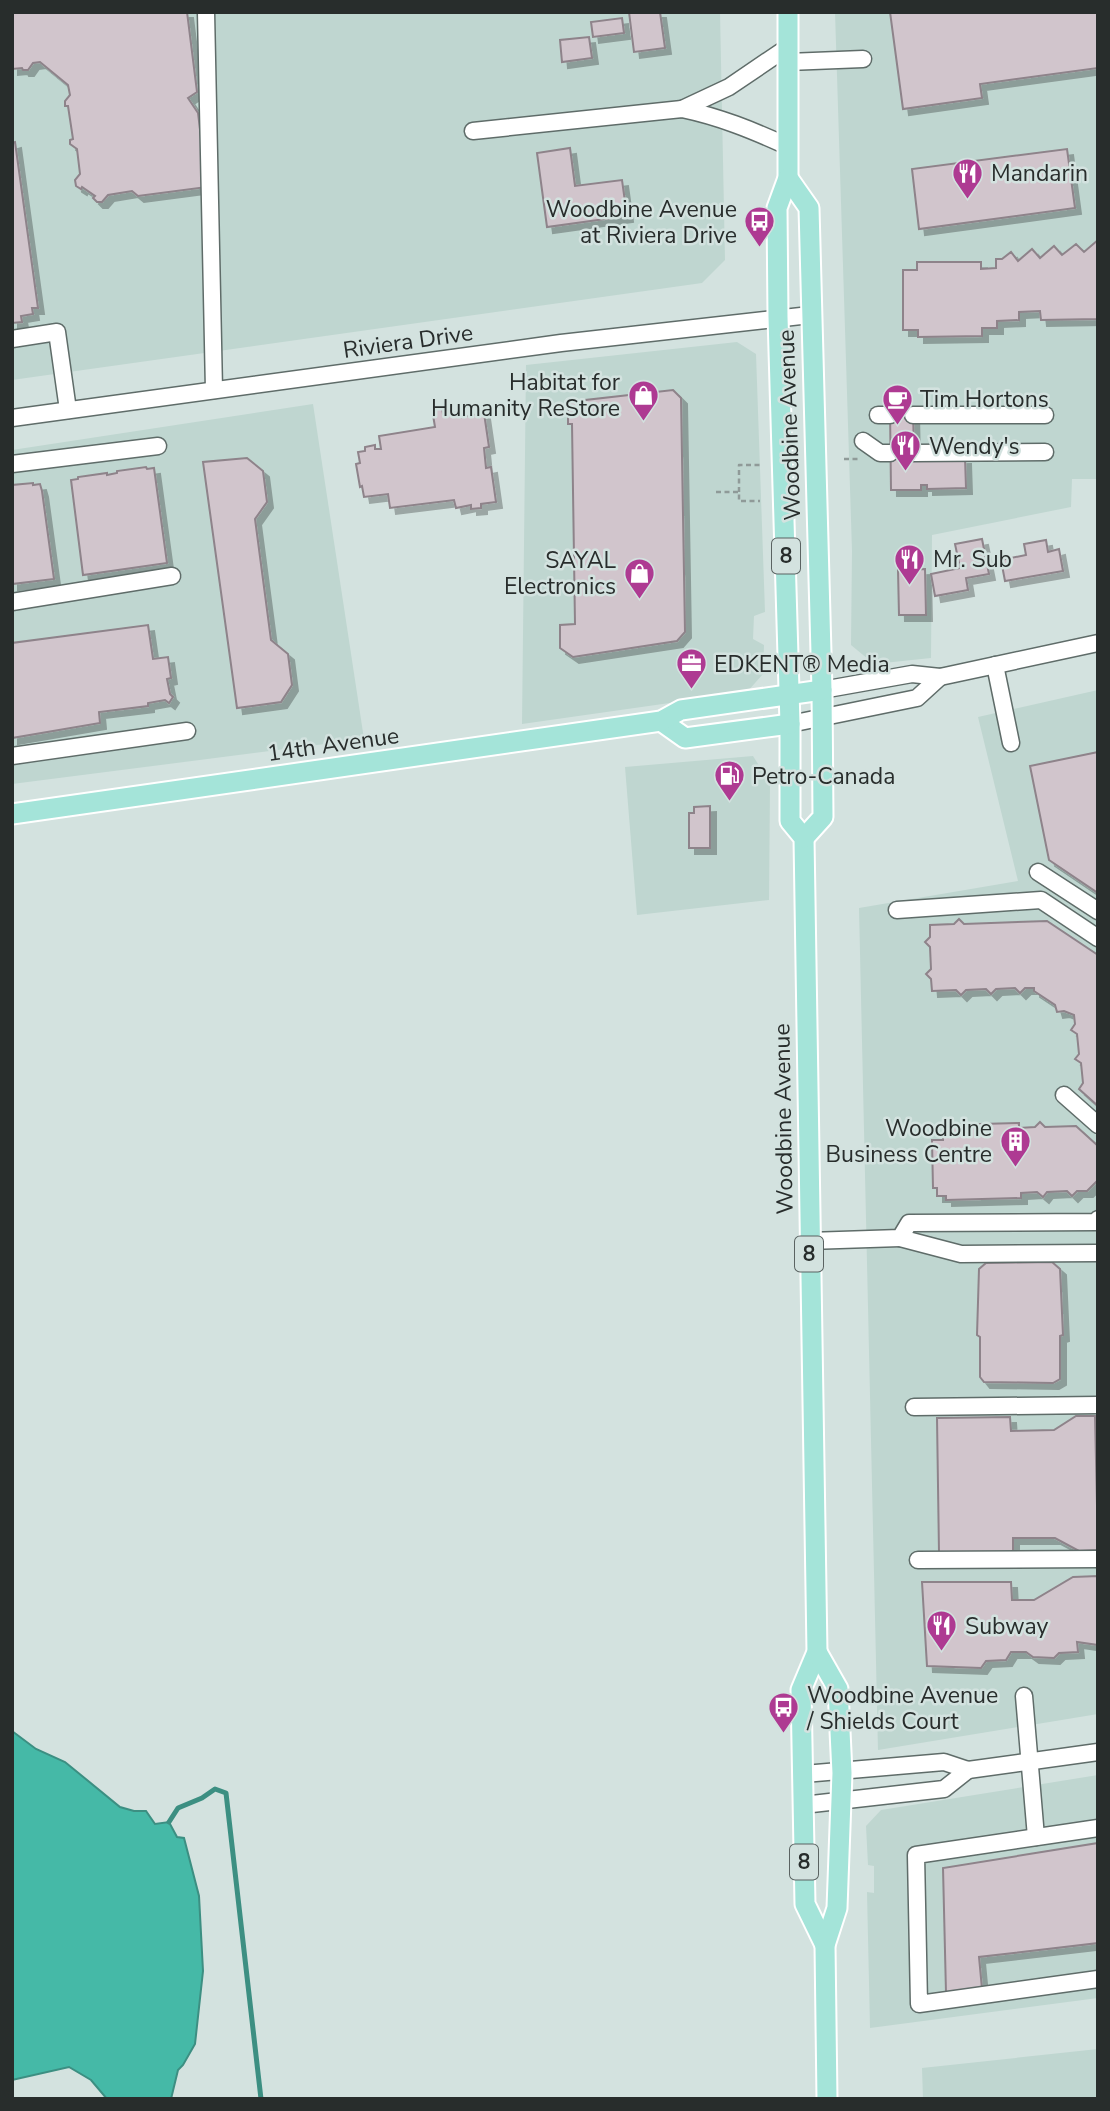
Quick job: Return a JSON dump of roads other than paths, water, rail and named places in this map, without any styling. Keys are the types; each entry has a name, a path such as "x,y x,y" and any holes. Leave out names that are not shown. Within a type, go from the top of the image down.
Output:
{"main road":[{"name":"Woodbine Avenue","path":"788,12 788,178 777,208 778,317 790,724 790,821 804,838 817,1652 801,1690 803,1805 805,1904 825,1945"},
{"name":"Woodbine Avenue","path":"788,178 809,208 822,691 823,817 804,838"},
{"path":"786,584 819,586"},
{"name":"14th Avenue","path":"12,814 662,722 681,710 822,691"},
{"name":"14th Avenue","path":"662,722 685,738 790,724"},
{"name":"Woodbine Avenue","path":"817,1652 838,1689 842,1773 837,1908 825,1945 827,2099"}],"street":[{"path":"206,12 214,390"},
{"path":"682,109 788,55 863,59"},
{"path":"473,131 682,109 743,125 787,146"},
{"name":"Riviera Drive","path":"12,418 561,343 810,315"},
{"path":"12,339 57,332 68,410"},
{"path":"913,415 1045,415"},
{"path":"863,441 880,453 890,453"},
{"path":"12,464 158,446"},
{"path":"914,453 1045,452"},
{"path":"12,602 173,576"},
{"name":"14th Avenue","path":"822,691 912,674 940,677 1098,643"},
{"path":"995,665 1011,743"},
{"name":"14th Avenue","path":"790,724 917,698 940,677"},
{"path":"12,756 187,731"},
{"path":"1038,872 1098,911"},
{"path":"897,910 1041,900 1098,938"},
{"path":"1064,1095 1098,1125"},
{"path":"900,1238 909,1223 1096,1222 1098,1219"},
{"path":"809,1241 900,1238 961,1254 1098,1253"},
{"path":"915,1407 1098,1405"},
{"path":"918,1560 1098,1559"},
{"path":"1024,1696 1035,1838"},
{"path":"804,1774 842,1773 944,1762 968,1770 1098,1752"},
{"path":"803,1805 944,1789 968,1770"},
{"path":"1098,1828 916,1855 919,2004 1098,1979"}],"waterway":[{"path":"169,1822 178,1808 215,1789 226,1793 261,2099"}],"place":[{"name":"Mandarin","path":"968,200"},
{"name":"Woodbine Avenue at Riviera Drive","path":"760,249"},
{"name":"Habitat for Humanity ReStore","path":"643,422"},
{"name":"Tim Hortons","path":"897,426"},
{"name":"Wendy's","path":"906,473"},
{"name":"Mr. Sub","path":"910,586"},
{"name":"SAYAL Electronics","path":"639,600"},
{"name":"EDKENT® Media","path":"691,691"},
{"name":"Petro-Canada","path":"729,803"},
{"name":"Woodbine Business Centre","path":"1015,1168"},
{"name":"Subway","path":"942,1653"},
{"name":"Woodbine Avenue / Shields Court","path":"784,1735"}]}
